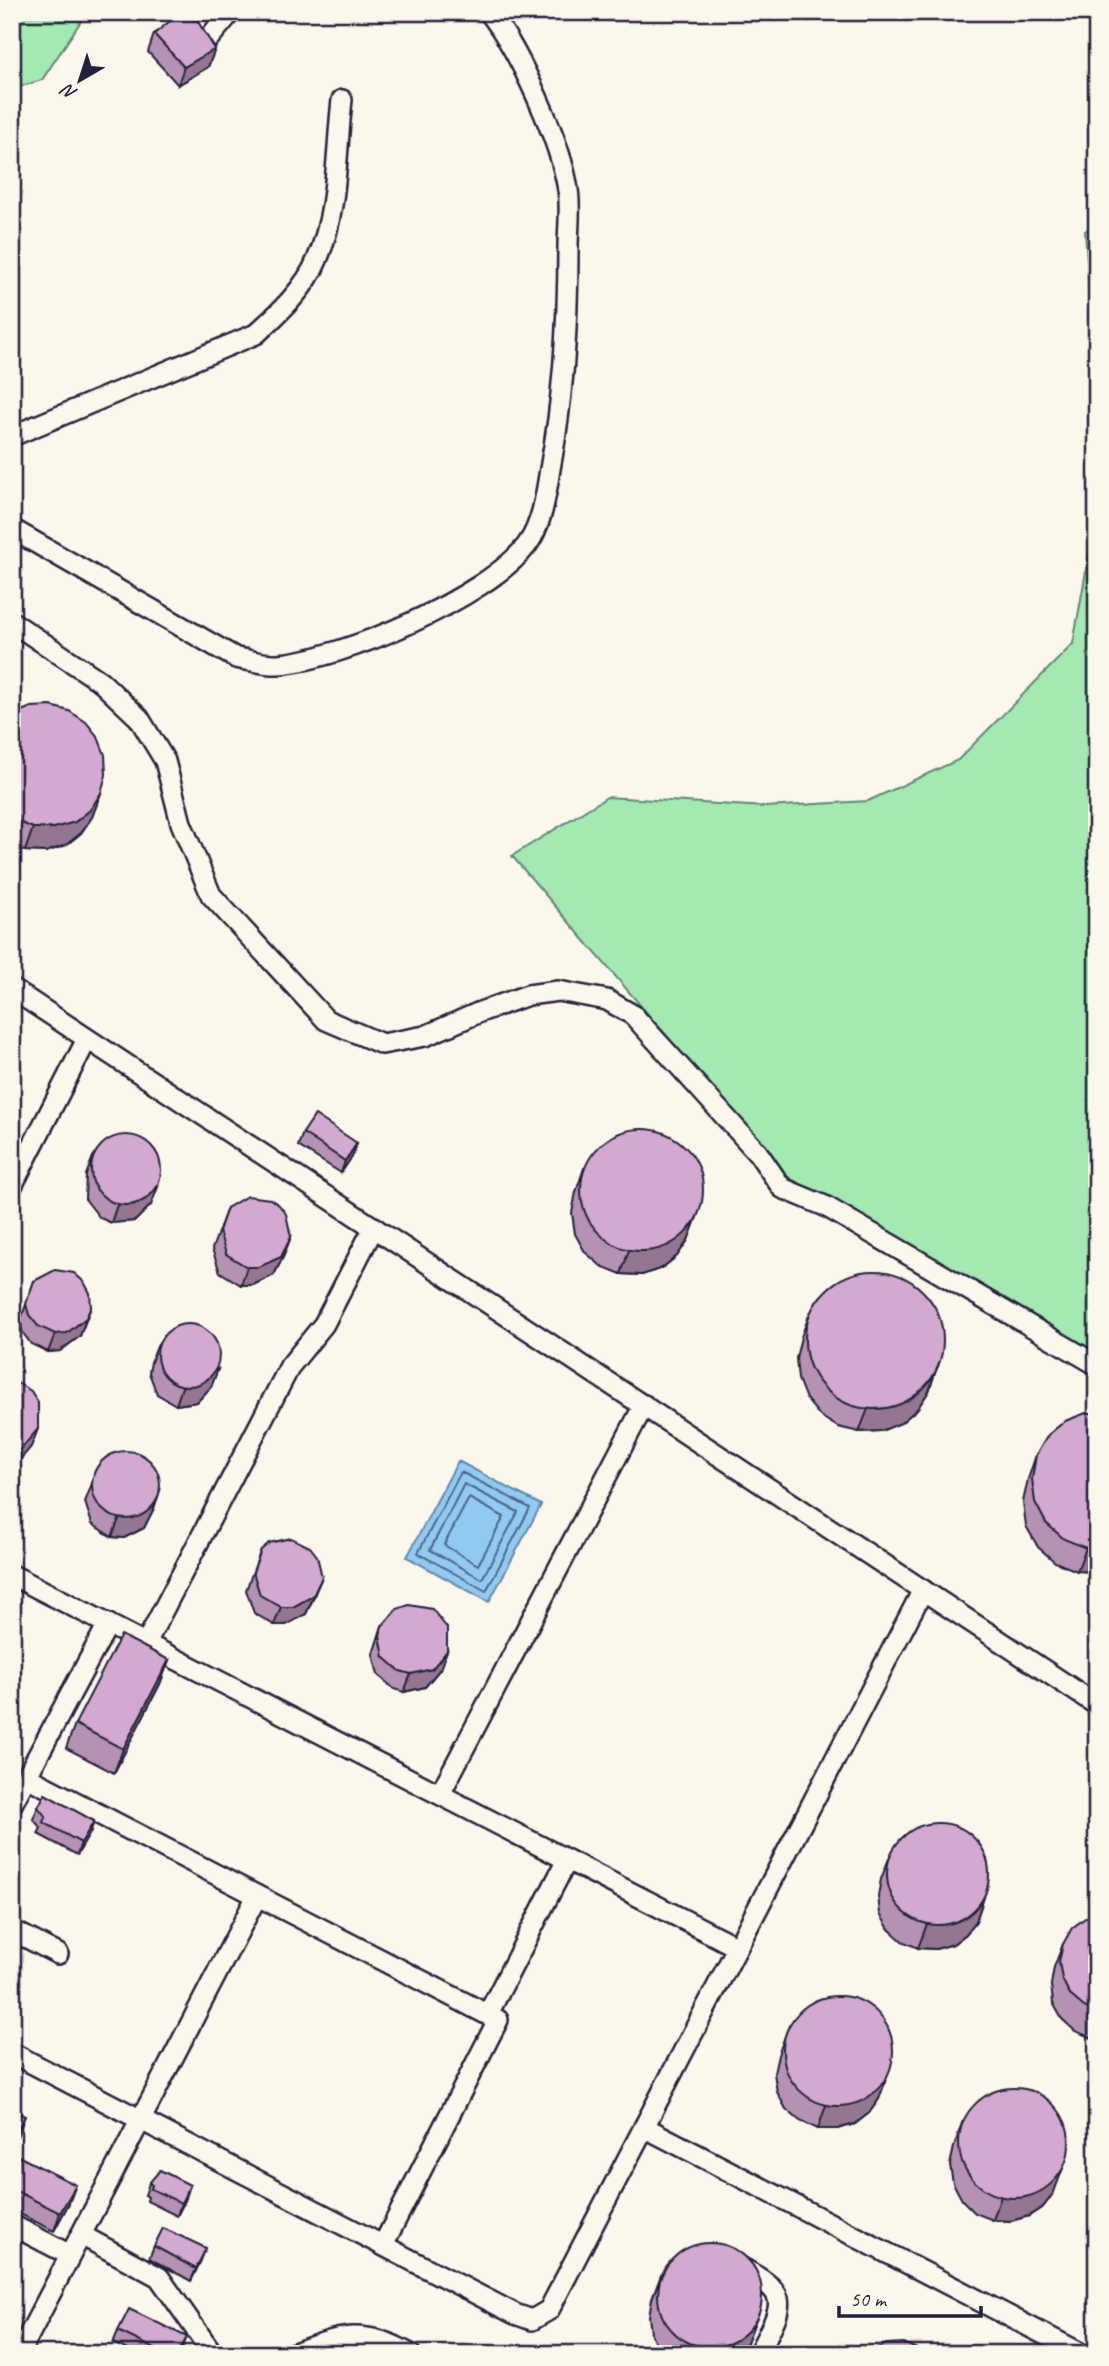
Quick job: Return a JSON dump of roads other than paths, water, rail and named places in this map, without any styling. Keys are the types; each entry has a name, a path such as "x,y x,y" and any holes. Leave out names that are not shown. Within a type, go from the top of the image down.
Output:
{"lane":[{"path":"209,38 231,12"},
{"path":"12,529 236,658 276,664 327,655 386,635 501,571 527,544 538,524 562,407 568,318 568,191 556,144 535,93 489,12"},
{"path":"12,436 256,334 281,311 317,261 329,214 342,100"},
{"path":"12,622 100,681 139,718 165,761 181,823 211,895 326,1020 382,1044 425,1036 528,995 558,991 607,1000 633,1015 758,1153 782,1188 824,1206 1097,1366"},
{"path":"12,989 1097,1704"},
{"path":"12,1186 87,1039"},
{"path":"146,1643 290,1366 324,1324 373,1227"},
{"path":"440,1794 643,1405"},
{"path":"12,1575 737,1947"},
{"path":"12,2053 514,2314 532,2320 549,2310 923,1590"},
{"path":"12,1804 108,1624"},
{"path":"27,1777 498,2020 383,2245"},
{"path":"488,2014 567,1860"},
{"path":"19,2354 257,1896"},
{"path":"12,1930 58,1954"},
{"path":"644,2126 1082,2354"},
{"path":"12,2225 70,2255"},
{"path":"81,2235 159,2277 213,2354"},
{"path":"716,2254 768,2282 775,2290 779,2312 758,2354"},
{"path":"292,2354 341,2336 356,2335 376,2338 410,2354"}],"water":[{"path":"458,1461 541,1505 489,1602 407,1557"}]}
